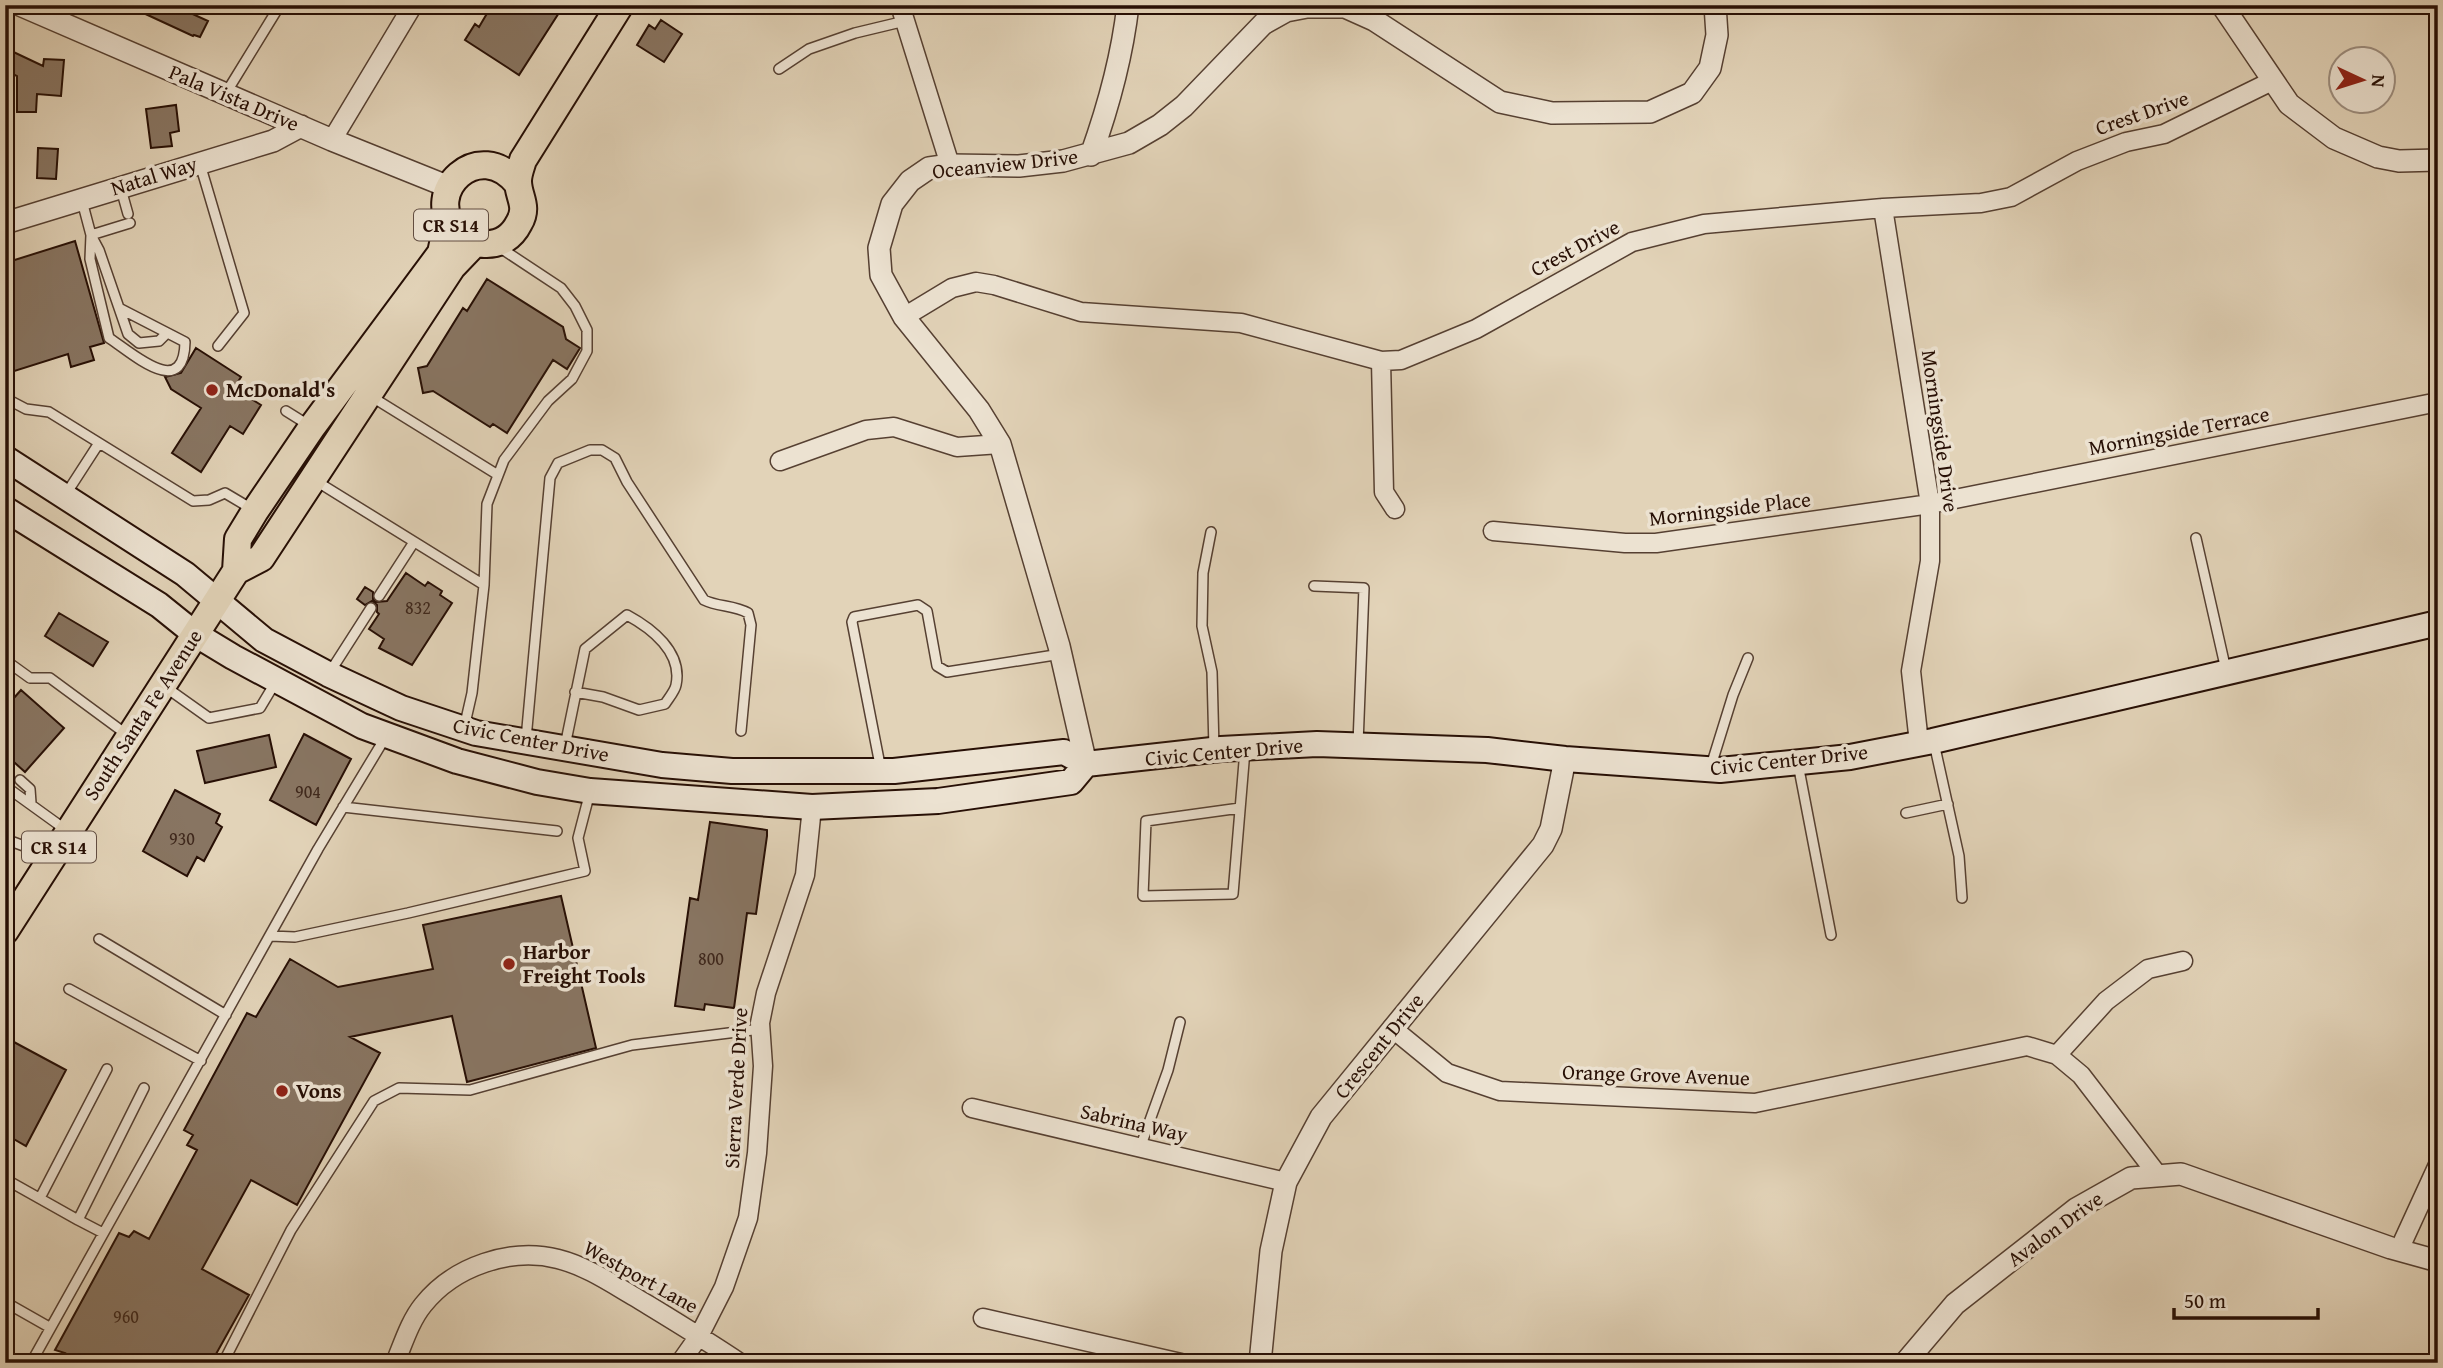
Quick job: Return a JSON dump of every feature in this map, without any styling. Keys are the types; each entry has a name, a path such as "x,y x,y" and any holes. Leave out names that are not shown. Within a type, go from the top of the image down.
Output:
{"main road":[{"name":"CR S14","path":"449,187 460,173 499,158 507,150 600,5"},
{"name":"South Santa Fe Avenue","path":"236,571 261,558 452,267 484,243 510,236 523,215 518,184 523,160 620,5"},
{"path":"486,164 503,170 518,184"},
{"name":"South Santa Fe Avenue","path":"8,920 52,857 236,571 238,539 255,511 312,426 432,268 441,253 448,220 446,205 449,187"},
{"name":"CR S14","path":"448,220 458,233 484,243"},
{"name":"Civic Center Drive","path":"5,458 185,574 264,640 401,708 464,730 662,765 732,771 888,771 1064,752 1086,764 1214,750 1317,744 1487,750 1565,759 1710,769 1798,762 1850,757 1926,742 2438,623"},
{"name":"Civic Center Drive","path":"5,509 159,605 195,634 386,736 457,761 537,782 590,791 812,807 939,801 1072,782 1086,764"},
{"path":"812,807 824,788 834,783 871,782 888,771"}],"street":[{"name":"Pala Vista Drive","path":"20,5 60,13 225,94 449,187"},
{"path":"332,140 413,5"},
{"path":"1091,155 1110,103 1124,43 1128,5"},
{"name":"Oceanview Drive","path":"1086,764 1061,654 1000,444 979,410 904,317 881,275 879,248 891,204 910,181 929,168 950,165 1019,166 1063,161 1129,143 1160,125 1184,106 1263,24 1286,12 1307,7 1345,7 1374,19 1500,102 1552,114 1650,112 1692,93 1710,68 1717,36 1715,5"},
{"path":"2222,5 2289,104 2334,138 2378,157 2399,161 2438,160"},
{"path":"902,13 950,165"},
{"name":"Crest Drive","path":"904,317 952,288 976,282 1081,312 1241,323 1381,361 1401,360 1476,328 1632,242 1704,224 1883,208 1981,203 2011,197 2077,161 2126,142 2164,134 2272,81"},
{"name":"Natal Way","path":"5,223 273,141 301,126"},
{"name":"Morningside Drive","path":"1883,208 1930,504 1930,561 1912,671 1926,742"},
{"path":"1381,361 1384,492 1395,509"},
{"name":"Morningside Terrace","path":"1930,504 2438,402"},
{"path":"780,461 866,430 894,427 957,447 1000,444"},
{"name":"Morningside Place","path":"1493,531 1625,543 1656,543 1930,504"},
{"name":"Crescent Drive","path":"1260,1363 1272,1251 1286,1182 1321,1117 1543,845 1551,830 1565,759"},
{"name":"Sierra Verde Drive","path":"680,1363 699,1336 724,1287 748,1218 763,1066 761,1029 766,993 804,875 812,807"},
{"path":"2157,1174 2081,1075 2057,1055 2106,1001 2148,969 2182,961"},
{"name":"Orange Grove Avenue","path":"1392,1028 1447,1073 1500,1091 1755,1103 2027,1046 2057,1055"},
{"name":"Sabrina Way","path":"972,1108 1286,1182"},
{"path":"2399,1250 2438,1166"},
{"name":"Avalon Drive","path":"1905,1363 1955,1304 2076,1209 2131,1178 2181,1174 2438,1261"},
{"name":"Westport Lane","path":"395,1363 413,1320 432,1294 460,1273 515,1255 561,1259 597,1275 740,1363"},
{"path":"982,1318 1181,1363"}],"lane":[{"path":"225,94 280,5"},
{"path":"779,69 808,49 902,13"},
{"path":"200,162 244,313 218,346"},
{"path":"91,235 129,218 120,187"},
{"path":"81,199 91,235 99,250 128,334 139,343 159,341 167,333"},
{"path":"91,235 90,259 109,338 156,370 168,372 178,368 185,359 185,342 119,308"},
{"path":"464,730 472,692 484,585 487,504 504,460 548,401 572,379 587,351 587,330 575,306 561,288 484,243"},
{"path":"368,394 498,475"},
{"path":"5,398 26,409 49,412 193,501 209,500 225,493 255,511"},
{"path":"286,411 312,426"},
{"path":"65,497 99,443"},
{"path":"526,741 550,478 558,463 590,450 602,450 615,458 634,493 704,600 714,605 740,608 748,613 751,625 741,731"},
{"path":"312,479 484,585"},
{"path":"1211,532 1203,573 1202,626 1212,672 1214,750"},
{"path":"2196,538 2226,672"},
{"path":"379,596 414,542"},
{"path":"1314,586 1364,588 1358,745"},
{"path":"888,771 852,622 854,617 918,605 923,607 927,611 937,666 947,673 1061,654"},
{"path":"328,674 371,608"},
{"path":"565,748 575,692 585,649 626,615 648,627 674,657 676,685 665,704 639,710 603,697 575,692"},
{"path":"1710,769 1733,695 1748,658"},
{"path":"5,660 30,678 50,678 130,736"},
{"path":"163,685 209,718 260,708 277,680"},
{"path":"31,1363 343,807 386,736"},
{"path":"1926,742 1948,804 1961,867 1962,898"},
{"path":"1240,808 1146,821 1143,896 1233,894 1246,748"},
{"path":"1798,762 1831,935"},
{"path":"20,780 30,789 31,803"},
{"path":"5,786 68,832"},
{"path":"270,936 295,937 585,871 578,838 590,791"},
{"path":"1906,813 1948,804"},
{"path":"343,807 557,831"},
{"path":"5,839 52,857"},
{"path":"99,939 226,1015"},
{"path":"69,989 201,1061"},
{"path":"1140,1148 1168,1069 1180,1022"},
{"path":"223,1363 291,1230 374,1101 399,1088 470,1090 632,1045 761,1029"},
{"path":"40,1198 107,1069"},
{"path":"78,1220 144,1088"},
{"path":"5,1179 103,1233"},
{"path":"5,1302 49,1327"}],"building":[{"path":"126,5 173,5 208,21 200,37 193,36"},
{"path":"492,5 564,5 519,75 465,40 475,24 479,27"},
{"path":"661,20 682,34 664,62 637,45 649,25 655,29"},
{"path":"5,48 43,66 44,59 64,60 61,96 37,94 36,112 17,112 17,76 5,70"},
{"path":"176,105 179,131 170,133 172,146 151,148 146,109"},
{"path":"38,148 58,149 56,179 37,178"},
{"path":"75,241 104,343 90,347 94,360 71,367 68,354 5,374 5,263"},
{"path":"487,279 563,327 566,339 580,348 567,369 553,360 507,433 493,424 490,427 433,391 423,393 418,368 427,366 463,308 467,311"},
{"path":"196,348 241,377 234,388 261,405 243,434 230,426 201,472 172,453 201,408 171,389 165,377 181,373"},
{"path":"406,573 425,586 428,582 442,591 440,595 452,603 412,665 379,648 384,639 369,629 379,614 377,605 372,601 365,605 357,599 365,587 373,592 376,602 387,601"},
{"path":"59,613 108,642 93,666 45,636"},
{"path":"21,690 64,728 25,772 5,754 5,708"},
{"path":"304,734 351,759 316,825 270,800"},
{"path":"269,735 276,767 205,783 197,751"},
{"path":"175,790 220,814 216,823 222,827 204,861 197,857 187,876 143,851"},
{"path":"710,822 767,830 767,836 756,914 747,913 734,1008 705,1004 704,1010 675,1006 690,898 698,900"},
{"path":"561,896 596,1048 467,1082 452,1016 350,1037 380,1053 297,1205 251,1180 202,1269 249,1295 211,1363 59,1363 65,1353 55,1350 119,1233 129,1237 134,1231 149,1239 197,1150 187,1145 193,1135 184,1130 247,1013 256,1017 290,959 338,987 433,969 423,925"},
{"path":"12,1041 66,1070 26,1146 5,1134 5,1053"}],"place":[{"name":"McDonald's","path":"212,390"},
{"name":"Harbor Freight Tools","path":"509,964"},
{"name":"Vons","path":"282,1091"}]}
